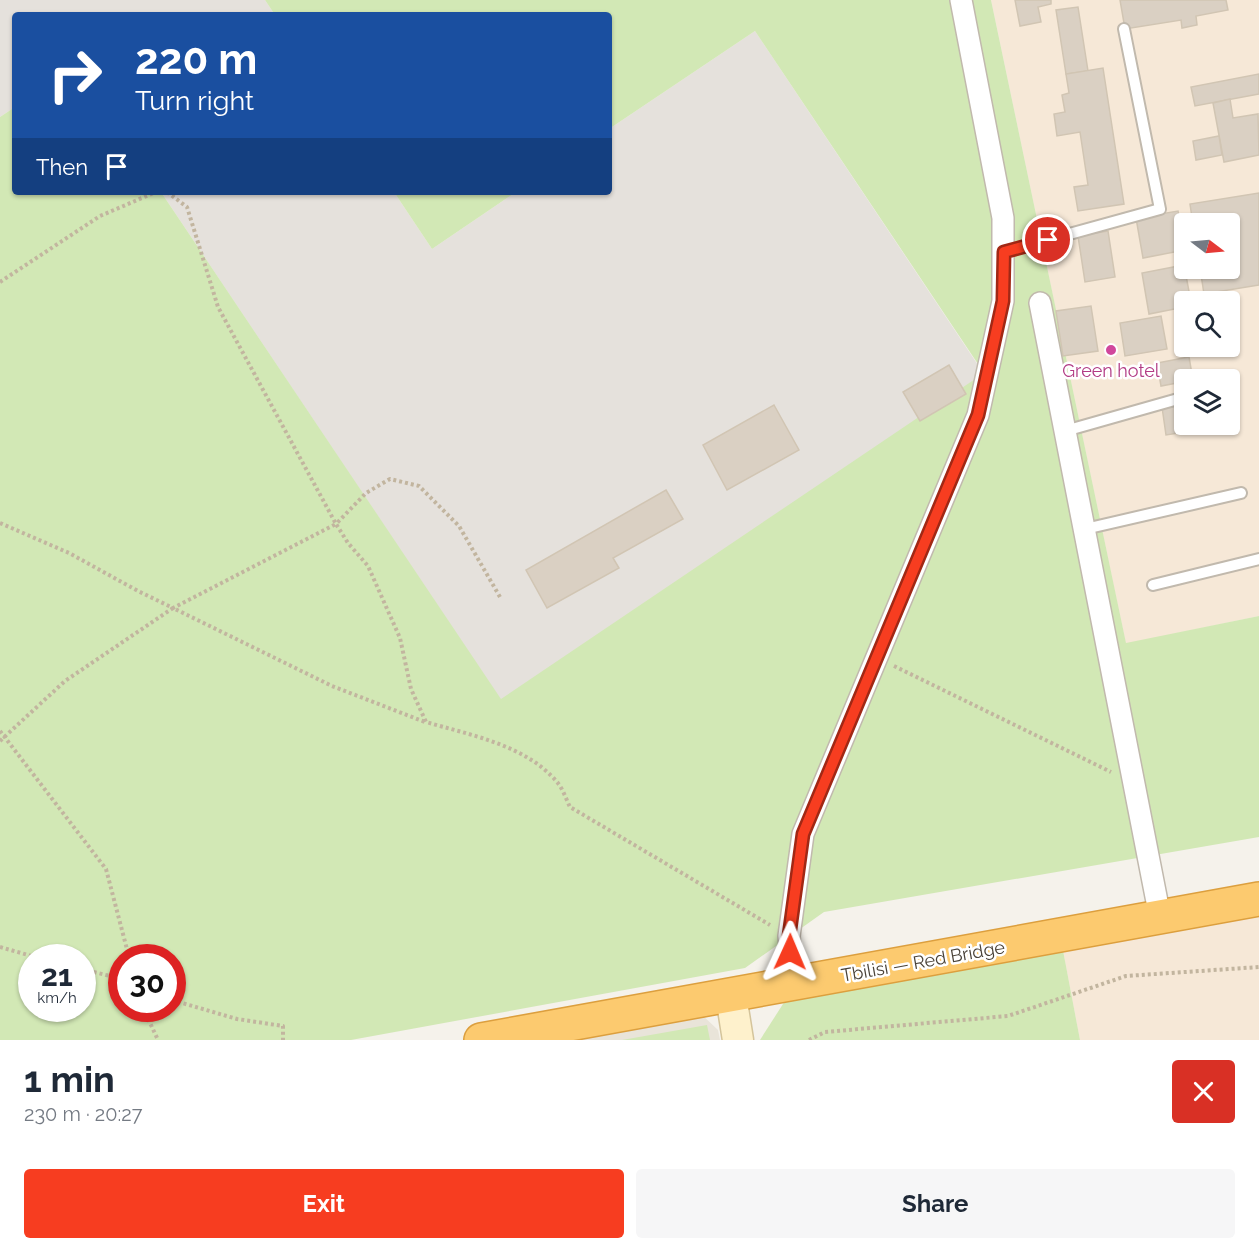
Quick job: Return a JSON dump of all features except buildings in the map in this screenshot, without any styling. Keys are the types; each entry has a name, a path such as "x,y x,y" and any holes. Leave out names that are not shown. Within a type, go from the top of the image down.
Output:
{"highway":[{"name":"Tbilisi — Red Bridge","path":"481,1040 1259,899"}],"street":[{"path":"793,985 789,936 803,834 978,415 1003,301 1004,218 961,0"},
{"path":"1040,303 1160,917"},
{"path":"731,996 738,1040"}],"lane":[{"path":"1004,252 1160,209 1124,29"},
{"path":"1065,431 1174,400"},
{"path":"1084,529 1241,493"},
{"path":"1153,585 1259,559"}],"path":[{"path":"0,282 100,216 149,195"},
{"path":"171,195 187,207 218,307 336,524 348,543 368,566 400,638 411,689 426,722"},
{"path":"0,741 65,681 173,608 336,524 366,493 390,479 418,486 459,526 500,597"},
{"path":"0,523 69,553 138,591 332,686 426,722 508,748 533,760 558,783 570,807 789,936"},
{"path":"877,658 1134,783"},
{"path":"0,731 106,869 126,944"},
{"path":"0,946 18,952"},
{"path":"808,1040 825,1032 1008,1016 1126,976 1259,967"},
{"path":"186,1004 237,1019 283,1026 283,1040"},
{"path":"150,1022 158,1040"}],"shaded area":[{"path":"0,0 265,0 273,12 12,12 12,109 0,117"},
{"path":"991,0 1259,0 1259,616 1126,644"},
{"path":"755,31 984,374 501,700 163,195 396,195 432,249 512,195 612,195 612,127"},
{"path":"1259,911 1259,1040 1080,1040 1062,945"},
{"path":"701,1014 718,1030 720,1040 561,1040"}],"green space":[{"path":"265,0 991,0 1126,643 1259,616 1259,837 824,912 745,968 351,1040 0,1040 0,117 12,109 12,195 163,195 501,699 984,373 755,31 612,127 612,12 273,12"},
{"path":"396,195 512,195 432,249"},
{"path":"1062,945 1080,1040 760,1040 790,993"},
{"path":"707,1025 710,1040 622,1040"}],"place":[{"name":"Green hotel","path":"1111,350"}],"route":[{"path":"790,952 789,936 803,834 978,415 1003,301 1004,252 1048,240"}]}
